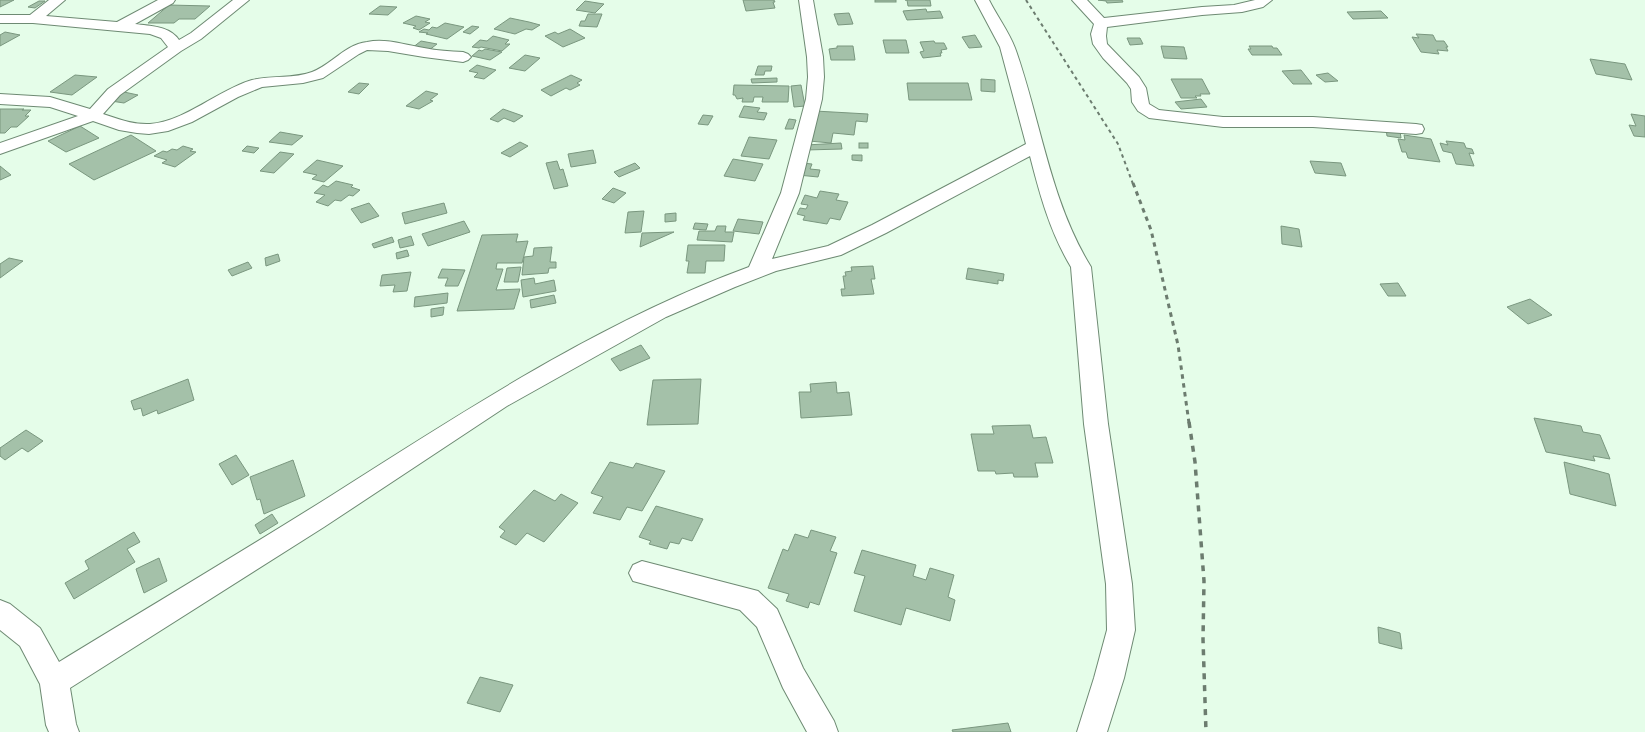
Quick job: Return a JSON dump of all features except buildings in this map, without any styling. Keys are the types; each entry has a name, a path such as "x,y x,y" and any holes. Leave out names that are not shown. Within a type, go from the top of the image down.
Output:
{"street":[{"path":"33,19 58,0"},
{"path":"119,27 168,0"},
{"path":"0,149 92,116 114,92 176,48 196,36 242,0"},
{"path":"757,271 778,226 790,193 814,99 816,77 815,57 806,0"},
{"path":"982,0 1008,48 1056,218 1081,267 1096,424 1119,584 1121,630 1110,678 1092,732"},
{"path":"1079,0 1101,23"},
{"path":"1101,23 1238,8 1256,5 1265,0"},
{"path":"0,19 33,19 151,30 167,34 173,39 176,48"},
{"path":"1101,23 1097,31 1100,43 1139,87 1139,100 1144,110 1155,115 1224,122 1320,122 1416,129"},
{"path":"0,100 41,101 66,106 131,128 147,129 162,127 186,118 236,91 262,82 311,78 320,75 355,50 365,46 400,48 463,57"},
{"path":"54,681 315,520 499,400 659,312 728,282 771,266 834,251 879,229 1035,146"},
{"path":"642,573 748,600 767,618 793,678 823,732"},
{"path":"0,613 30,637 54,681 59,730"}],"railway":[{"path":"1026,0 1118,144 1133,184"},
{"path":"1133,183 1151,230 1178,345 1189,423"},
{"path":"1189,422 1195,462 1204,581 1203,639 1206,732"}]}
